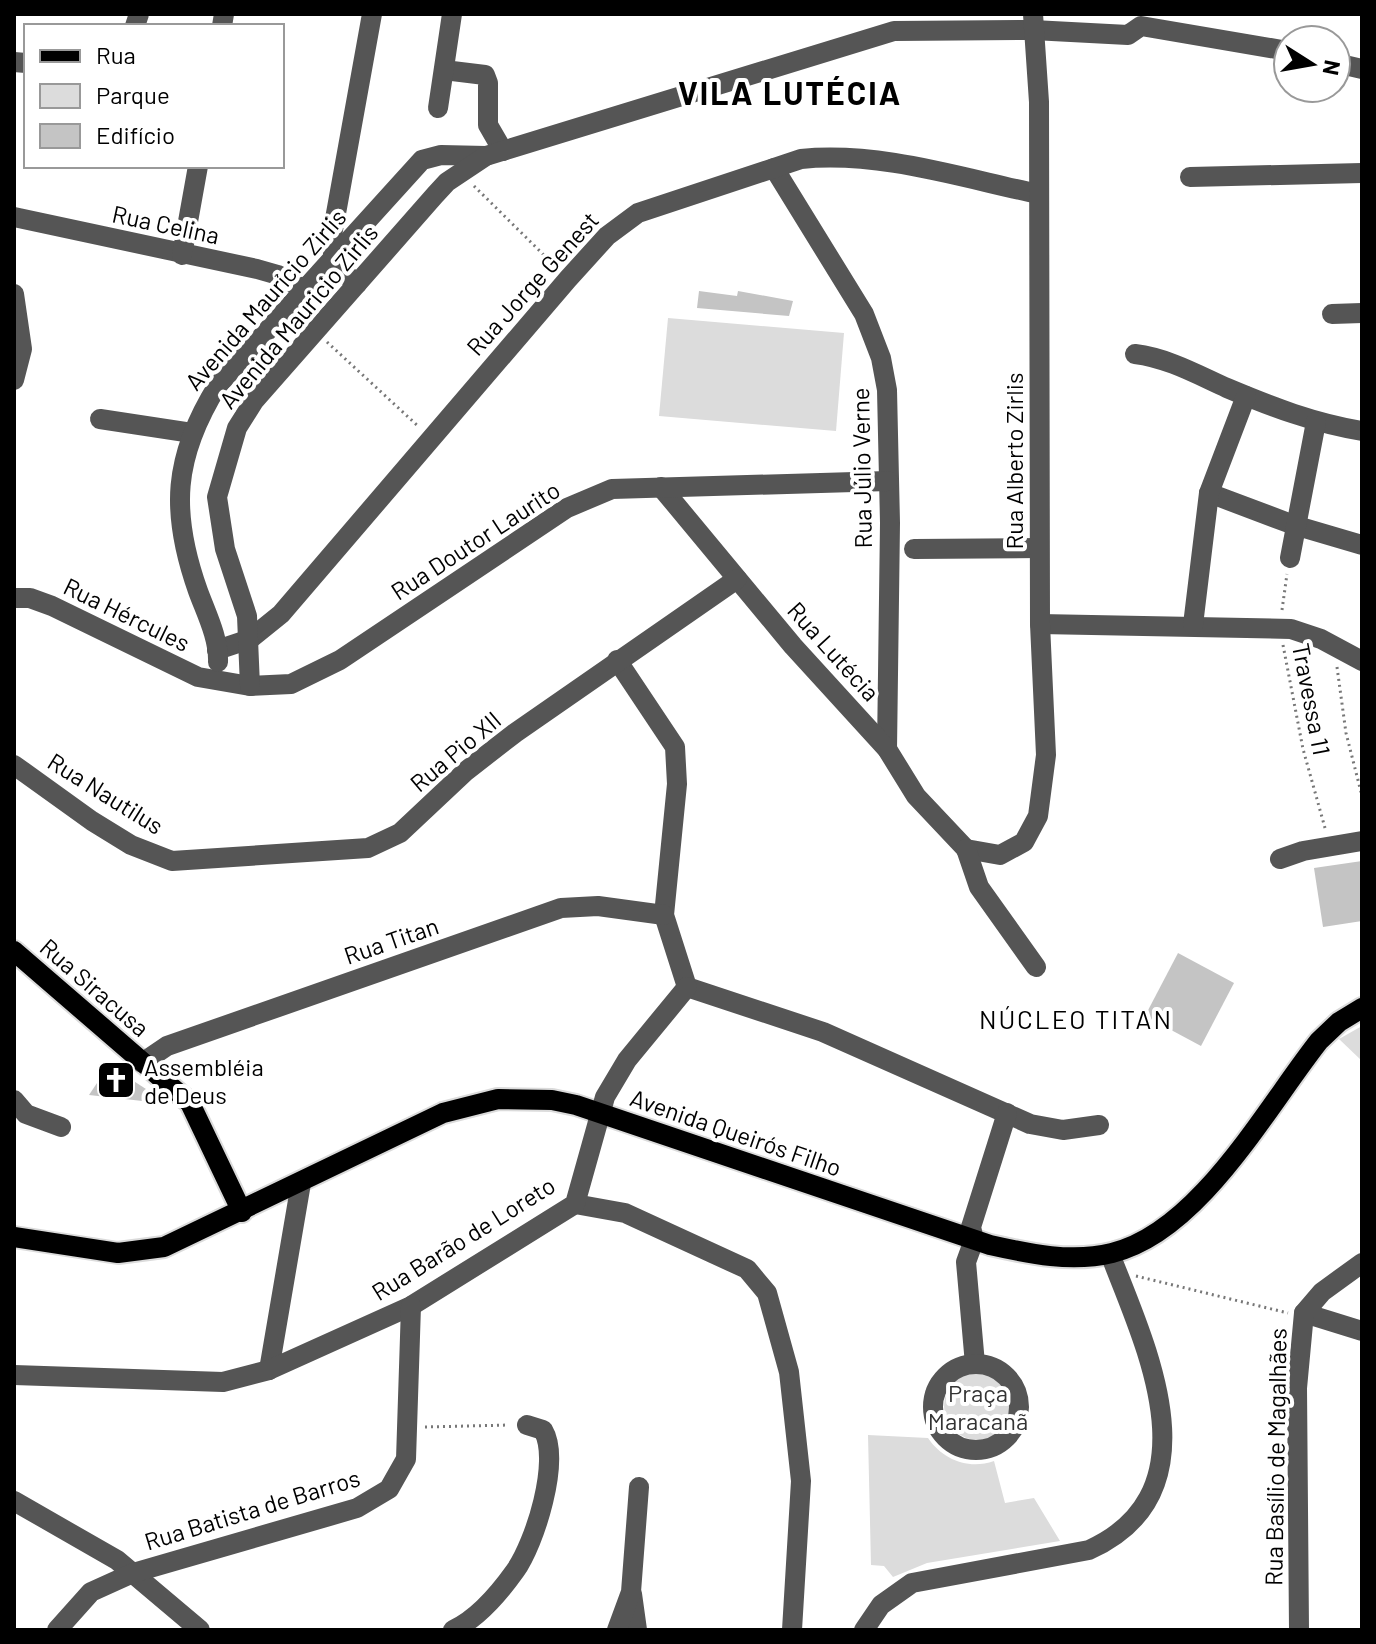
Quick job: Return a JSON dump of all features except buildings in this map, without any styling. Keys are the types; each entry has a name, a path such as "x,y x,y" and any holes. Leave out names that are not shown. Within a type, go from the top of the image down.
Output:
{"main road":[{"name":"Rua Siracusa","path":"14,951 190,1103 242,1212"},
{"name":"Avenida Queirós Filho","path":"14,1237 118,1253 141,1252 188,1239 443,1113 498,1099 552,1100 600,1113 974,1240 1045,1256 1110,1254 1152,1235 1206,1190 1319,1041 1339,1022 1362,1008"}],"street":[{"path":"357,284 340,270 333,257 333,226 372,14"},
{"path":"438,108 452,14"},
{"path":"427,158 494,153 894,22 1033,22 1128,35 1141,20 1272,48"},
{"name":"Rua Alberto Zirlis","path":"966,849 1000,855 1024,842 1038,816 1047,733 1040,624 1039,102 1033,22"},
{"path":"444,70 485,75 488,83 488,125 494,153"},
{"name":"Avenida Mauricio Zirlis","path":"250,686 247,616 218,521 221,473 237,428 254,401 454,177 494,153"},
{"name":"Rua Jorge Genest","path":"217,650 250,639 281,614 568,279 607,236 638,213 774,168 827,156 872,160 1038,194"},
{"path":"427,158 454,177"},
{"name":"Avenida Maurício Zirlis","path":"216,680 217,650 187,560 179,514 179,487 192,433 218,385 427,158"},
{"path":"182,255 198,168"},
{"name":"Rua Júlio Verne","path":"774,168 830,253 876,339 887,390 887,749"},
{"path":"1190,177 1362,173"},
{"name":"Rua Celina","path":"14,217 278,275 304,289"},
{"path":"14,294 22,349 14,380"},
{"path":"1332,314 1362,313"},
{"path":"1135,354 1164,360 1316,422 1362,431"},
{"path":"1193,625 1209,493 1246,396"},
{"path":"100,419 192,433"},
{"path":"1290,558 1316,422"},
{"name":"Rua Doutor Laurito","path":"216,680 250,686 291,684 305,680 461,581 567,508 612,489 888,481"},
{"name":"Rua Lutécia","path":"661,487 737,579 887,749 916,796 966,849"},
{"path":"1209,493 1294,525 1362,545"},
{"path":"914,549 1039,548"},
{"name":"Rua Pio XII","path":"172,861 337,852 385,844 490,751 737,579"},
{"name":"Rua Hércules","path":"14,598 30,598 52,606 183,671 216,680"},
{"path":"1040,624 1280,628 1306,634 1362,661"},
{"path":"617,660 675,747 677,784 664,915 687,987 823,1032 1030,1124 1063,1130 1099,1125"},
{"name":"Rua Nautilus","path":"14,765 92,821 140,849 172,861"},
{"path":"1280,859 1330,845 1362,841"},
{"path":"966,849 979,887 1036,967"},
{"name":"Rua Titan","path":"142,1063 167,1046 561,908 598,906 664,915"},
{"name":"Rua Barão de Loreto","path":"14,1375 223,1382 269,1370 411,1306 575,1204 605,1097 627,1060 687,987"},
{"path":"14,1100 26,1114 61,1127"},
{"path":"975,1364 966,1262 974,1240 971,1227 1007,1113"},
{"path":"269,1370 301,1183"},
{"path":"575,1204 625,1213 747,1269 767,1293 789,1372 801,1481 792,1630"},
{"path":"864,1630 881,1605 912,1583 1089,1550 1117,1535 1139,1512 1159,1462 1162,1410 1152,1363 1110,1254"},
{"name":"Rua Basílio de Magalhães","path":"1299,1630 1297,1388 1304,1313 1322,1292 1362,1263"},
{"name":"Rua Batista de Barros","path":"57,1630 91,1592 133,1573 304,1525 379,1497 389,1489 401,1470 409,1427 411,1306"},
{"path":"1304,1313 1362,1331"},
{"path":"975,1364 1001,1373 1011,1383 1018,1410 1008,1436 997,1445 970,1450 945,1437 933,1412 939,1385 961,1367 975,1364"},
{"path":"453,1630 487,1604 517,1569 535,1525 550,1472 550,1450 543,1430 527,1425"},
{"path":"637,1630 631,1592 639,1487"},
{"path":"14,1501 133,1573 200,1630"},
{"path":"617,1630 631,1592"}],"path":[{"path":"454,177 568,279"},
{"path":"316,332 430,437"},
{"name":"Travessa 11","path":"1290,558 1280,628 1303,749 1330,845"},
{"path":"1334,646 1346,733 1362,796"},
{"path":"1133,1275 1290,1314 1304,1313"},
{"path":"409,1427 527,1425"}],"green space":[{"path":"668,318 844,333 836,431 659,416"},
{"path":"1362,1026 1362,1061 1339,1039"},
{"name":"Praça Maracanã","path":"978,1372 1002,1382 1012,1406 1002,1430 978,1440 954,1430 944,1406 954,1382"},
{"path":"868,1435 928,1438 941,1452 957,1461 975,1464 994,1461 1005,1503 1034,1498 1060,1541 927,1563 893,1577 884,1566 871,1565"}],"place":[{"name":"Assembléia de Deus","path":"116,1080"}],"district":[{"name":"VILA LUTÉCIA","path":"790,92"},
{"name":"NÚCLEO TITAN","path":"1076,1018"}]}
